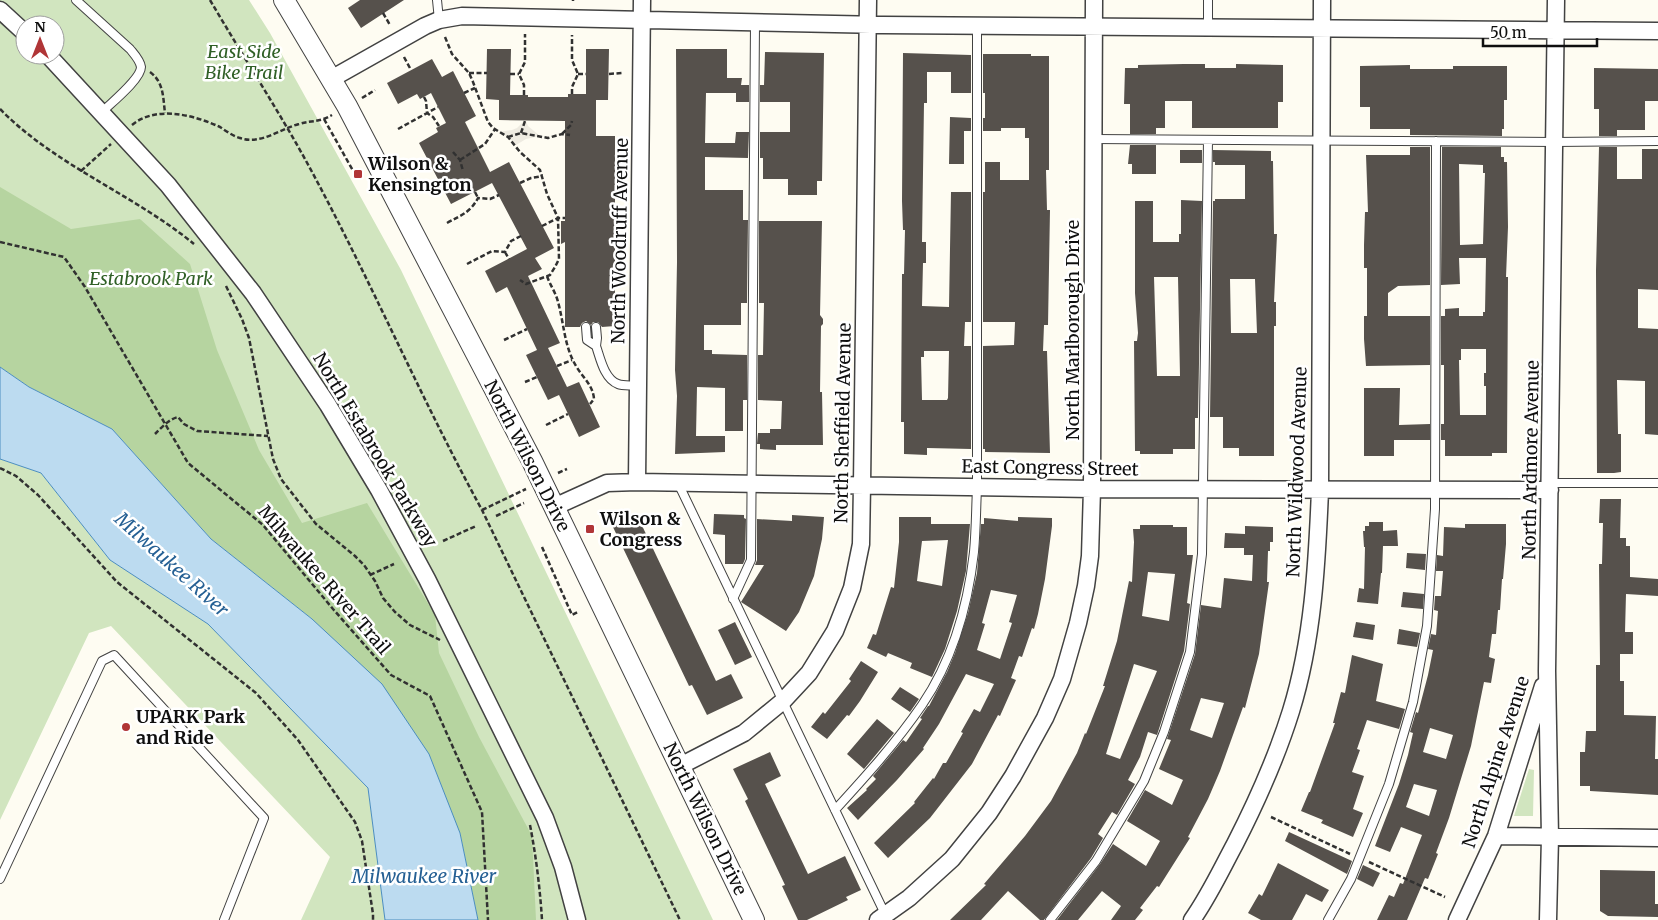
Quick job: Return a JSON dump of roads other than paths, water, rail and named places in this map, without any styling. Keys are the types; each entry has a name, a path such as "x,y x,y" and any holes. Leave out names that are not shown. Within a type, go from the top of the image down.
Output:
{"street":[{"name":"North Wilson Drive","path":"284,0 331,78 500,400 554,507 754,920"},
{"name":"North Woodruff Avenue","path":"637,482 642,0"},
{"name":"North Sheffield Avenue","path":"680,766 744,733 783,701 809,673 835,631 852,588 861,544 868,0"},
{"name":"North Marlborough Drive","path":"884,919 952,859 989,813 1045,718 1062,679 1078,623 1090,556 1092,489 1094,0"},
{"name":"North Wildwood Avenue","path":"1192,920 1206,901 1253,808 1290,712 1299,678 1310,618 1317,562 1320,490 1322,0"},
{"name":"North Ardmore Avenue","path":"1548,920 1550,837 1547,671 1556,0"},
{"path":"0,10 15,24"},
{"path":"331,78 424,26 439,20 462,16 756,23 1658,31"},
{"name":"North Estabrook Parkway","path":"57,65 168,185 254,293 328,405 379,490 428,579 545,818 563,868 577,920"},
{"name":"East Congress Street","path":"554,507 607,483 637,482 1204,490 1435,490 1550,487"},
{"name":"North Alpine Avenue","path":"1457,920 1496,836 1547,671"},
{"path":"1496,836 1658,838"}],"lane":[{"path":"76,0 130,49 138,58 140,66 138,76 102,112"},
{"path":"437,0 439,20"},
{"path":"1208,0 1208,27"},
{"path":"733,599 751,560 756,23"},
{"path":"835,810 890,749 923,704 945,662 958,627 972,562 977,488 978,25"},
{"path":"1094,139 1658,141"},
{"path":"1050,920 1096,861 1144,781 1164,732 1190,652 1202,554 1208,140"},
{"path":"1328,920 1352,879 1389,784 1413,702 1426,626 1431,574 1435,490 1436,141"},
{"path":"586,327 587,340 596,346"},
{"path":"596,327 596,346 605,372 617,384 638,386"},
{"path":"678,483 835,810 884,919"},
{"path":"1550,487 1658,483"},
{"path":"0,878 102,661 114,655 264,818 224,920"}],"water":[{"name":"Milwaukee River","path":"0,367 29,387 112,429 211,539 312,619 382,684 429,754 460,833 478,920 385,920 368,788 208,624 110,560 41,473 0,459"}],"place":[{"name":"Wilson & Kensington","path":"358,174"},
{"name":"Wilson & Congress","path":"590,529"},
{"name":"UPARK Park and Ride","path":"126,727"}],"park label":[{"name":"East Side Bike Trail","path":"244,62"},
{"name":"Estabrook Park","path":"151,279"}]}
